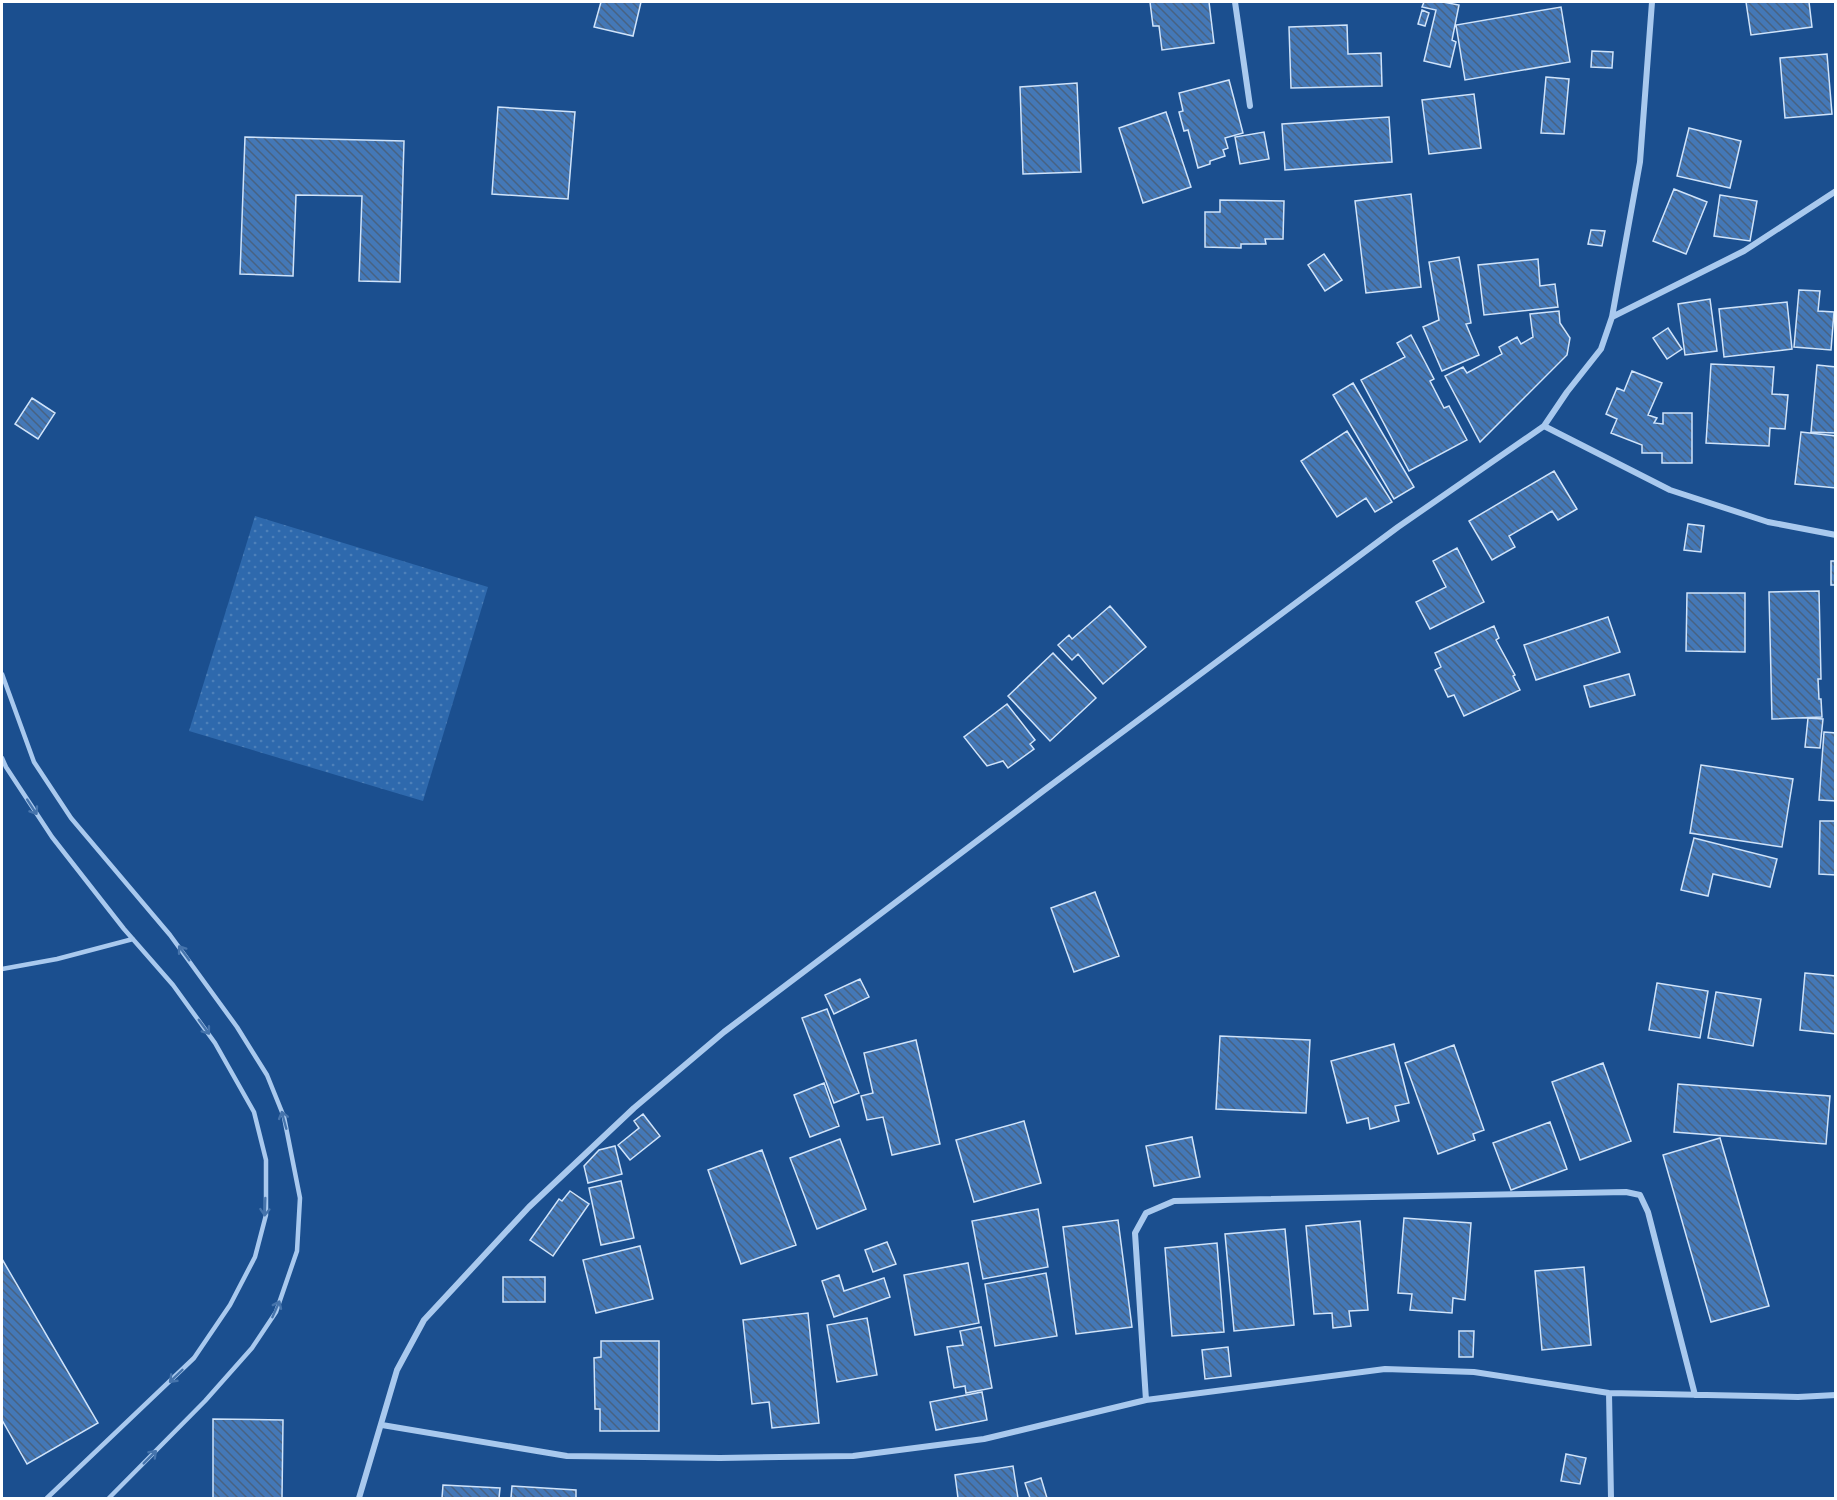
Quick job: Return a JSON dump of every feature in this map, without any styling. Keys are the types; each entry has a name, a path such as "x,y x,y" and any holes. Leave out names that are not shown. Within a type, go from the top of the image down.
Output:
{"street":[{"path":"1235,2 1250,106"},
{"path":"359,1498 397,1370 424,1320 529,1207 634,1108 724,1032 1053,784 1398,527 1544,426 1601,349 1612,317 1640,162 1652,2"},
{"path":"1612,317 1744,251 1836,191"},
{"path":"1544,426 1670,490 1768,522 1836,535"},
{"path":"1146,1400 1135,1233 1146,1213 1174,1201 1626,1192 1640,1195 1648,1212 1695,1395"},
{"path":"382,1425 567,1456 853,1456 984,1439 1146,1400 1384,1370 1474,1372 1609,1393 1798,1397 1836,1395"},
{"path":"1609,1393 1611,1498"}],"lane":[{"path":"2,674 34,762 70,818 170,935 237,1027 267,1075 284,1117 300,1198 297,1251 276,1312 252,1348 213,1392 109,1498"},
{"path":"2,758 52,837 133,939 173,985 215,1043 254,1112 266,1160 266,1215 255,1257 230,1305 194,1358 47,1498"},
{"path":"2,969 57,959 133,939"}],"shaded area":[{"path":"255,516 488,587 423,801 189,731"}],"building":[{"path":"601,2 641,2 633,36 594,27"},
{"path":"1150,2 1209,2 1214,43 1162,50 1159,26 1153,26"},
{"path":"1424,2 1459,5 1452,40 1456,42 1450,67 1424,61 1436,10 1422,7"},
{"path":"1746,2 1809,2 1812,27 1751,35"},
{"path":"1561,7 1570,62 1465,80 1456,25"},
{"path":"1422,10 1429,13 1425,26 1418,24"},
{"path":"1347,25 1348,54 1381,53 1382,86 1291,88 1289,27"},
{"path":"1592,51 1613,52 1612,68 1591,67"},
{"path":"1827,54 1832,114 1785,118 1780,58"},
{"path":"1546,77 1569,79 1564,134 1541,133"},
{"path":"1229,80 1243,133 1225,138 1228,148 1223,150 1225,156 1198,168 1188,130 1184,131 1179,112 1183,111 1179,93"},
{"path":"1077,83 1081,172 1023,174 1020,87"},
{"path":"1474,94 1481,148 1429,154 1422,100"},
{"path":"498,107 575,112 568,199 492,194"},
{"path":"1166,112 1191,187 1143,203 1119,128"},
{"path":"1389,117 1392,162 1285,170 1282,124"},
{"path":"1689,128 1741,141 1730,188 1677,176"},
{"path":"1264,132 1269,159 1240,164 1235,137"},
{"path":"245,137 404,141 400,282 359,281 362,196 296,195 293,276 240,274"},
{"path":"1674,189 1707,202 1686,254 1653,241"},
{"path":"1411,194 1421,287 1366,293 1355,201"},
{"path":"1720,195 1757,201 1750,241 1714,236"},
{"path":"1220,200 1284,201 1283,239 1265,239 1266,244 1241,244 1241,248 1205,247 1205,212 1220,212"},
{"path":"1591,230 1605,231 1602,246 1588,244"},
{"path":"1324,254 1342,280 1325,291 1308,265"},
{"path":"1459,257 1471,323 1466,324 1479,355 1442,371 1423,327 1439,320 1429,262"},
{"path":"1538,259 1540,286 1555,284 1558,307 1484,315 1478,265"},
{"path":"1799,290 1820,291 1818,311 1834,312 1831,350 1794,347"},
{"path":"1710,299 1717,351 1685,355 1678,304"},
{"path":"1787,302 1792,349 1724,357 1719,309"},
{"path":"1559,311 1560,323 1570,338 1567,355 1480,442 1445,376 1463,367 1467,373 1502,354 1499,347 1517,337 1521,344 1533,337 1530,314"},
{"path":"1668,328 1682,349 1667,359 1653,338"},
{"path":"1411,335 1434,379 1430,381 1444,408 1449,406 1467,440 1409,471 1361,380 1405,357 1397,343"},
{"path":"1711,364 1774,367 1772,394 1788,395 1785,429 1770,428 1769,446 1706,443"},
{"path":"1817,365 1836,367 1836,433 1811,432"},
{"path":"1632,371 1662,383 1648,415 1657,418 1654,423 1663,424 1663,413 1692,413 1692,463 1662,463 1662,453 1642,453 1642,445 1611,433 1617,419 1606,414 1617,388 1624,391"},
{"path":"1353,383 1414,487 1394,499 1333,395"},
{"path":"32,398 55,413 38,439 15,424"},
{"path":"1347,431 1392,502 1375,512 1366,498 1337,517 1301,461"},
{"path":"1801,432 1836,436 1836,488 1795,484"},
{"path":"1554,471 1577,509 1558,520 1552,511 1509,536 1515,547 1492,560 1469,521"},
{"path":"1688,524 1704,526 1701,552 1684,550"},
{"path":"1457,548 1484,602 1430,629 1416,602 1446,587 1433,561"},
{"path":"1831,561 1836,561 1836,585 1831,585"},
{"path":"1819,591 1821,679 1818,679 1822,717 1772,719 1769,592"},
{"path":"1687,593 1745,593 1745,652 1686,651"},
{"path":"1110,606 1146,647 1103,684 1078,654 1072,660 1058,645 1069,635 1072,639"},
{"path":"1608,617 1620,652 1536,680 1524,645"},
{"path":"1494,626 1499,638 1496,640 1515,675 1513,676 1520,690 1464,716 1454,695 1448,697 1435,670 1441,667 1435,653"},
{"path":"1053,653 1096,698 1050,741 1008,696"},
{"path":"1629,674 1635,695 1590,707 1584,686"},
{"path":"1007,704 1035,740 1030,744 1034,749 1008,768 1003,761 987,766 964,737"},
{"path":"1808,718 1823,719 1820,748 1805,747"},
{"path":"1824,732 1836,733 1836,801 1819,800"},
{"path":"1701,765 1793,779 1782,847 1690,833"},
{"path":"1820,821 1836,821 1836,875 1819,874"},
{"path":"1694,838 1777,859 1770,887 1713,874 1708,896 1681,890"},
{"path":"1095,892 1119,956 1074,972 1051,908"},
{"path":"1805,973 1836,976 1836,1034 1800,1030"},
{"path":"860,979 869,997 834,1014 825,995"},
{"path":"1657,983 1708,991 1700,1038 1649,1030"},
{"path":"1716,992 1761,999 1753,1046 1708,1038"},
{"path":"827,1009 859,1093 834,1103 802,1018"},
{"path":"1220,1036 1310,1040 1306,1113 1216,1109"},
{"path":"916,1040 940,1144 892,1155 883,1117 867,1120 861,1096 873,1093 864,1053"},
{"path":"1394,1044 1409,1103 1395,1106 1399,1121 1370,1129 1368,1118 1347,1123 1331,1061"},
{"path":"1454,1045 1484,1130 1473,1134 1475,1140 1438,1154 1405,1063"},
{"path":"1603,1063 1631,1141 1580,1160 1552,1082"},
{"path":"824,1083 839,1126 810,1137 794,1095"},
{"path":"1678,1084 1830,1096 1826,1144 1674,1132"},
{"path":"643,1114 660,1136 630,1160 618,1145 639,1128 634,1121"},
{"path":"1024,1121 1041,1183 974,1202 956,1140"},
{"path":"1550,1122 1567,1169 1511,1190 1493,1143"},
{"path":"1192,1137 1200,1177 1154,1186 1146,1146"},
{"path":"1720,1138 1769,1306 1711,1322 1663,1155"},
{"path":"840,1139 866,1209 817,1229 790,1158"},
{"path":"615,1146 622,1174 588,1183 584,1166 599,1150"},
{"path":"762,1150 796,1245 741,1264 708,1170"},
{"path":"621,1181 634,1238 601,1245 589,1188"},
{"path":"570,1191 589,1204 553,1256 530,1240 559,1199 562,1201"},
{"path":"1038,1209 1048,1267 983,1279 972,1221"},
{"path":"1404,1218 1471,1223 1465,1300 1453,1298 1452,1313 1410,1310 1412,1294 1398,1293"},
{"path":"1118,1220 1132,1327 1076,1334 1063,1227"},
{"path":"1360,1221 1368,1310 1349,1311 1351,1326 1333,1328 1332,1313 1314,1314 1306,1226"},
{"path":"1285,1229 1294,1325 1234,1331 1225,1234"},
{"path":"887,1242 896,1264 873,1272 865,1250"},
{"path":"1217,1243 1224,1332 1172,1336 1165,1248"},
{"path":"640,1246 653,1299 596,1313 583,1260"},
{"path":"2,1259 98,1423 27,1464 2,1420"},
{"path":"968,1263 979,1323 915,1335 904,1275"},
{"path":"1584,1267 1591,1345 1542,1350 1535,1271"},
{"path":"1046,1273 1057,1336 995,1346 985,1284"},
{"path":"839,1275 844,1291 884,1278 890,1297 834,1317 822,1281"},
{"path":"503,1277 545,1277 545,1302 503,1302"},
{"path":"808,1313 819,1423 772,1428 769,1402 752,1404 743,1320"},
{"path":"867,1318 877,1375 837,1382 827,1325"},
{"path":"981,1327 992,1388 966,1393 965,1386 954,1388 947,1347 963,1345 960,1331"},
{"path":"1459,1331 1474,1331 1473,1357 1459,1357"},
{"path":"601,1341 659,1341 659,1431 600,1431 600,1409 595,1409 594,1358 601,1357"},
{"path":"1228,1347 1231,1376 1205,1379 1202,1350"},
{"path":"982,1392 987,1420 936,1430 930,1402"},
{"path":"213,1419 283,1420 282,1498 213,1498"},
{"path":"1566,1454 1586,1458 1580,1484 1561,1481"},
{"path":"1013,1466 1018,1498 958,1498 955,1475"},
{"path":"1041,1478 1047,1498 1030,1498 1025,1483"},
{"path":"443,1485 500,1488 499,1498 442,1498"},
{"path":"512,1486 576,1490 576,1498 511,1498"}]}
